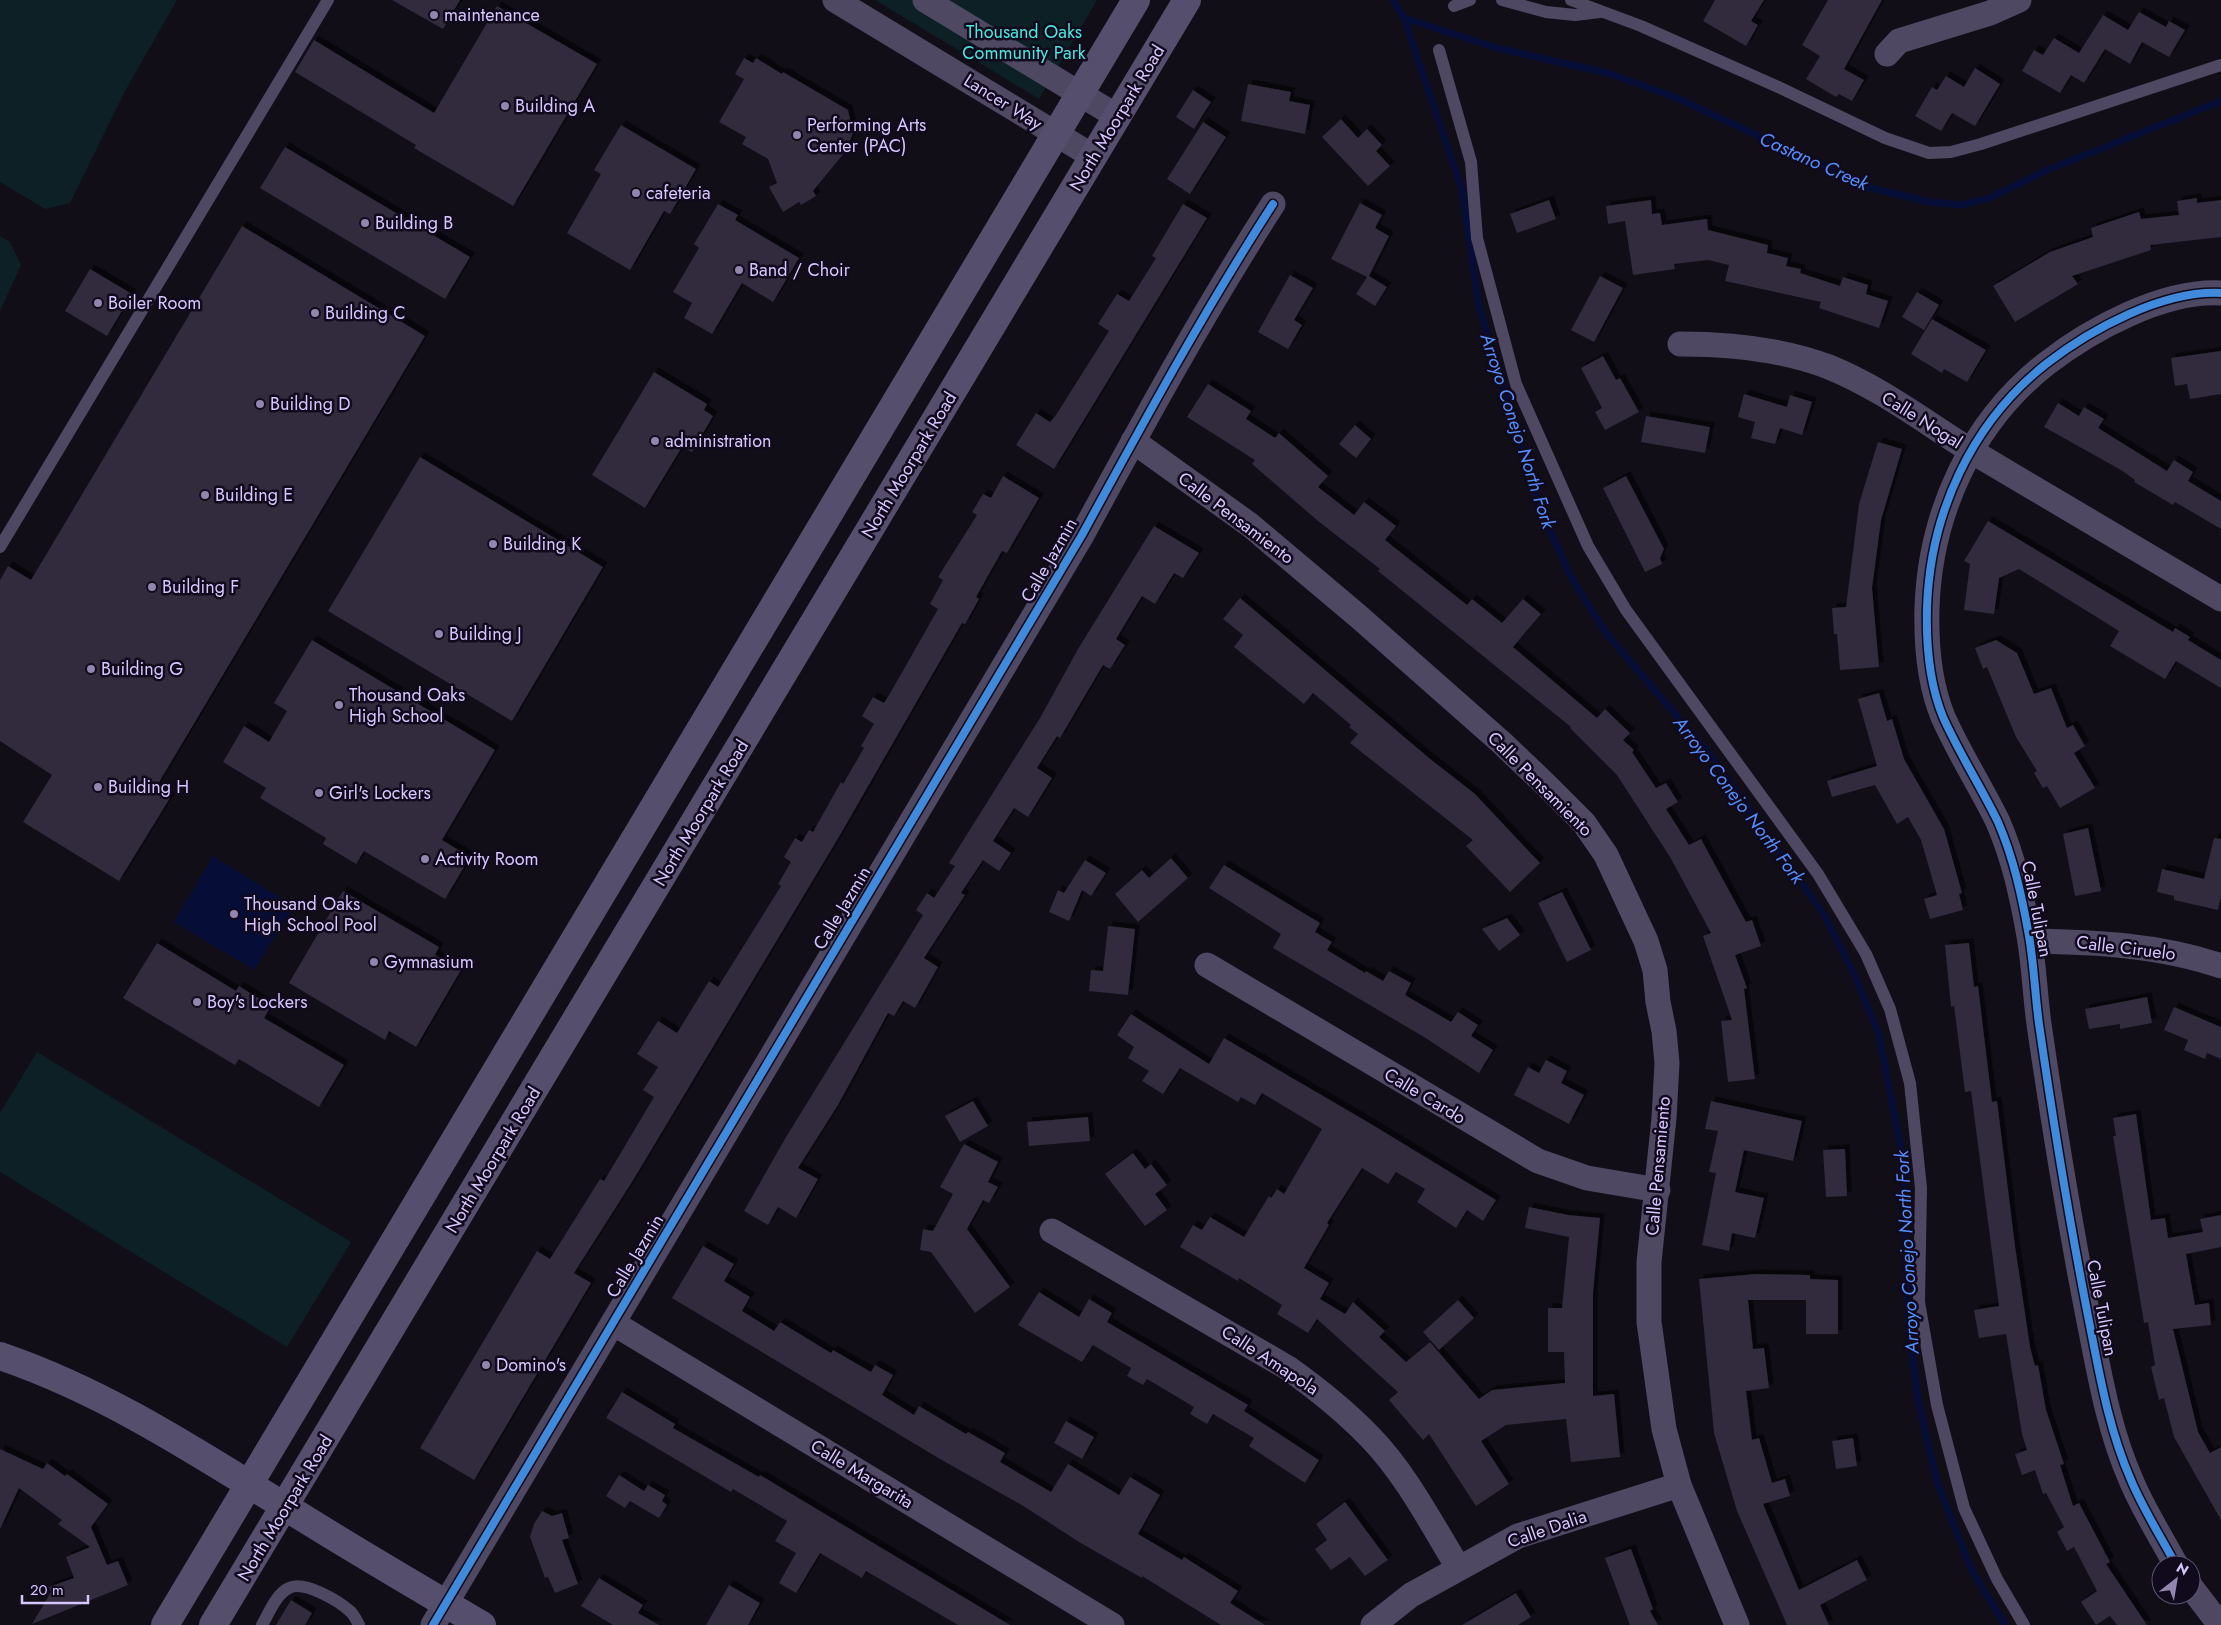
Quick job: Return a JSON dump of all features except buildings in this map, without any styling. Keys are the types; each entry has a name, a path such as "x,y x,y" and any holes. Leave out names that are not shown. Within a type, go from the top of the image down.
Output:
{"main road":[{"path":"165,1625 1136,0"},
{"name":"North Moorpark Road","path":"213,1625 286,1507 1187,0"},
{"path":"0,1356 80,1388 133,1414 179,1440 286,1507 439,1614 482,1625"}],"street":[{"name":"Lancer Way","path":"835,0 1094,157"},
{"path":"926,0 1118,117"},
{"path":"1887,54 1898,41 1990,13 2019,0"},
{"name":"Calle Jazmin","path":"439,1614 1082,535 1133,441 1248,243 1273,204"},
{"name":"Calle Tulipan","path":"2171,1555 2131,1481 2105,1398 2073,1240 2039,1020 2030,941 2018,874 1998,823 1942,715 1927,649 1928,575 1940,519 1952,485 1971,450 2013,394 2064,350 2117,319 2153,304 2210,293 2221,293"},
{"name":"Calle Nogal","path":"1680,344 1720,344 1749,348 1810,361 1830,368 1886,396 1971,450 2221,599"},
{"name":"Calle Pensamiento","path":"1133,441 1250,525 1358,616 1502,743 1546,785 1584,824 1606,855 1646,941 1655,970 1666,1063 1658,1190 1649,1262 1649,1322 1664,1429 1679,1484 1737,1625"},
{"name":"Calle Ciruelo","path":"2030,941 2091,942 2148,949 2179,954 2221,966"},
{"name":"Calle Cardo","path":"1207,965 1538,1161 1587,1178 1658,1190"},
{"name":"Calle Amapola","path":"1052,1230 1288,1368 1316,1388 1371,1438 1417,1500 1458,1567"},
{"name":"Calle Margarita","path":"612,1323 1112,1625"},
{"name":"Calle Dalia","path":"1373,1625 1411,1595 1458,1567 1518,1536 1679,1484"},
{"path":"2201,1600 2220,1625"}],"lane":[{"path":"0,546 328,0"},
{"path":"1454,6 1470,0"},
{"path":"1502,0 1546,12 1576,15 1603,12"},
{"path":"1571,0 1641,26 1776,86 1885,138 1929,153 1951,152 1981,144 2221,65"},
{"path":"1439,50 1471,162 1477,238 1516,384 1588,546 1626,610 1818,874 1866,954 1890,1009 1910,1083 1921,1188 1919,1302 1937,1405 1964,1508 1997,1579 2024,1625"},
{"path":"262,1625 282,1592 290,1587 300,1586 316,1590 352,1612 359,1625"}],"green space":[{"path":"0,0 177,0 124,93 70,203 45,209 0,182"},
{"name":"Thousand Oaks Community Park","path":"875,0 1097,0 1039,99"},
{"path":"0,236 10,242 21,265 0,311"},
{"path":"37,1052 351,1242 287,1347 0,1172 0,1113"}],"shaded area":[{"name":"Thousand Oaks High School Pool","path":"213,856 294,906 254,970 174,922"}],"waterway":[{"name":"Arroyo Conejo North Fork","path":"1393,0 1404,18 1462,190 1479,307 1540,508 1571,577 1606,633 1710,755 1823,913 1855,976 1879,1035 1903,1159 1908,1323 1918,1400 1937,1482 1971,1569 2005,1625"},
{"name":"Castano Creek","path":"1404,18 1497,48 1611,74 1677,98 1871,188 1929,202 1961,205 1990,198 2045,171 2221,101"}],"cycle path":[{"path":"433,1625 1082,535 1198,326 1273,204"},
{"path":"2171,1555 2136,1491 2123,1460 2110,1420 2096,1358 2068,1207 2039,1024 2031,947 2020,893 2009,850 1998,822 1956,744 1938,704 1929,664 1927,608 1930,573 1936,539 1946,505 1976,442 1996,414 2019,388 2064,351 2106,325 2129,314 2176,298 2221,293"}],"place":[{"name":"maintenance","path":"434,15"},
{"name":"Building A","path":"505,106"},
{"name":"Performing Arts Center (PAC)","path":"797,135"},
{"name":"cafeteria","path":"636,193"},
{"name":"Building B","path":"365,223"},
{"name":"Band / Choir","path":"739,270"},
{"name":"Boiler Room","path":"98,303"},
{"name":"Building C","path":"315,313"},
{"name":"Building D","path":"260,404"},
{"name":"administration","path":"655,441"},
{"name":"Building E","path":"205,495"},
{"name":"Building K","path":"493,544"},
{"name":"Building F","path":"152,587"},
{"name":"Building J","path":"439,634"},
{"name":"Building G","path":"91,669"},
{"name":"Thousand Oaks High School","path":"339,705"},
{"name":"Building H","path":"98,787"},
{"name":"Girl's Lockers","path":"319,793"},
{"name":"Activity Room","path":"425,859"},
{"name":"Thousand Oaks High School Pool","path":"234,914"},
{"name":"Gymnasium","path":"374,962"},
{"name":"Boy's Lockers","path":"197,1002"},
{"name":"Domino's","path":"486,1365"}]}
